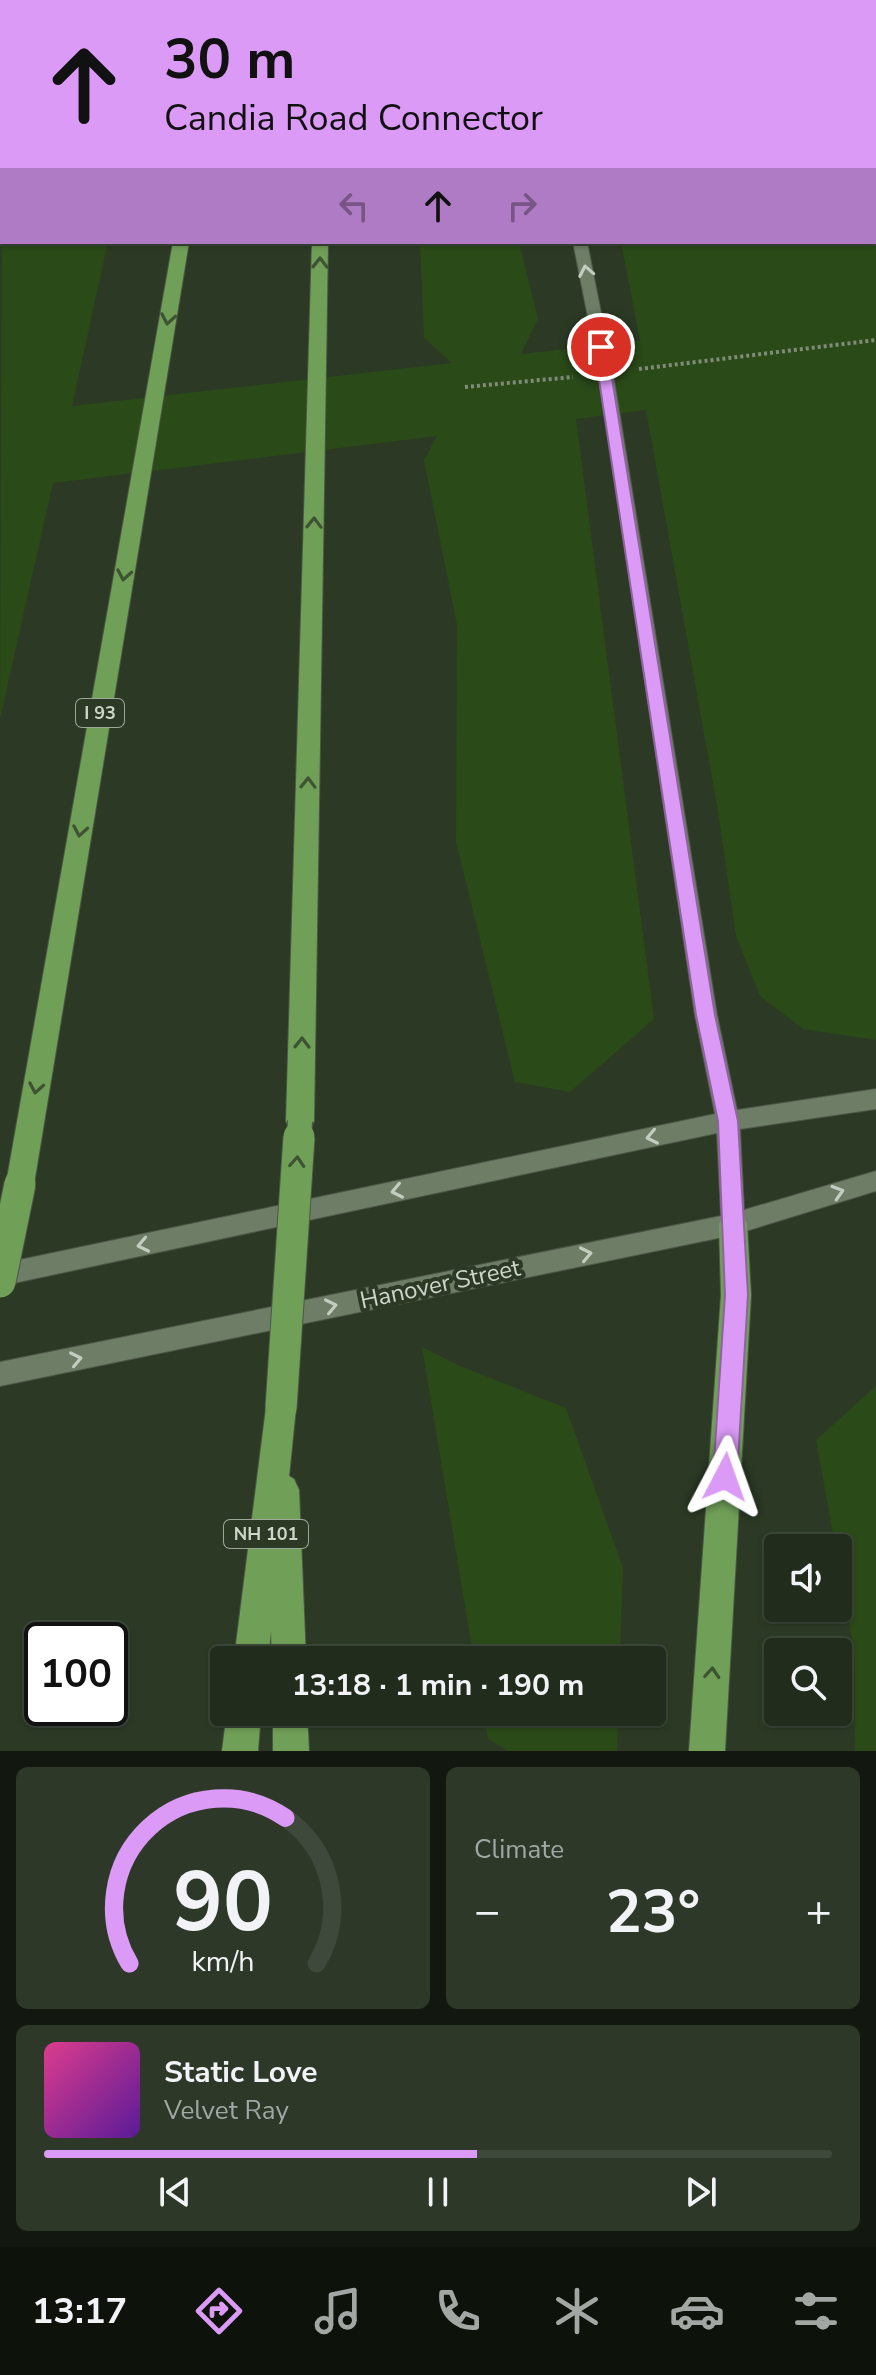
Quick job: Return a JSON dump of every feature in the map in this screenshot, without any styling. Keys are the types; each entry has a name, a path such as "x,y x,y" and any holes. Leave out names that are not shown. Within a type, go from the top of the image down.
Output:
{"highway":[{"name":"I 93","path":"0,1282 20,1184 181,244"},
{"path":"289,1646 281,1408 300,1121 320,244"},
{"path":"707,1751 736,1295 733,1224"},
{"name":"NH 101","path":"253,1646 281,1408"},
{"path":"240,1751 243,1726"},
{"path":"290,1726 291,1751"}],"main road":[{"path":"580,244 606,373 706,1015 728,1121 733,1224"},
{"path":"0,1275 728,1121 876,1099"},
{"name":"Hanover Street","path":"0,1374 733,1224 876,1181"}],"path":[{"path":"465,387 876,340"}],"green space":[{"path":"2,244 108,244 72,406 452,363 424,338 420,244 520,246 538,319 521,354 640,341 621,244 876,244 876,1040 803,1029 760,996 736,936 718,811 646,410 576,419 654,1019 570,1092 515,1082 456,842 457,625 424,460 437,436 53,483 0,719"},
{"path":"422,1347 460,1366 566,1408 623,1568 620,1646 472,1646"},
{"path":"876,1386 876,1751 855,1751 854,1650 849,1622 852,1622 852,1534 833,1534 816,1440"},
{"path":"486,1726 618,1726 617,1751 508,1751 488,1739"}],"route":[{"path":"601,347 706,1015 728,1121 736,1295 725,1477"}]}
